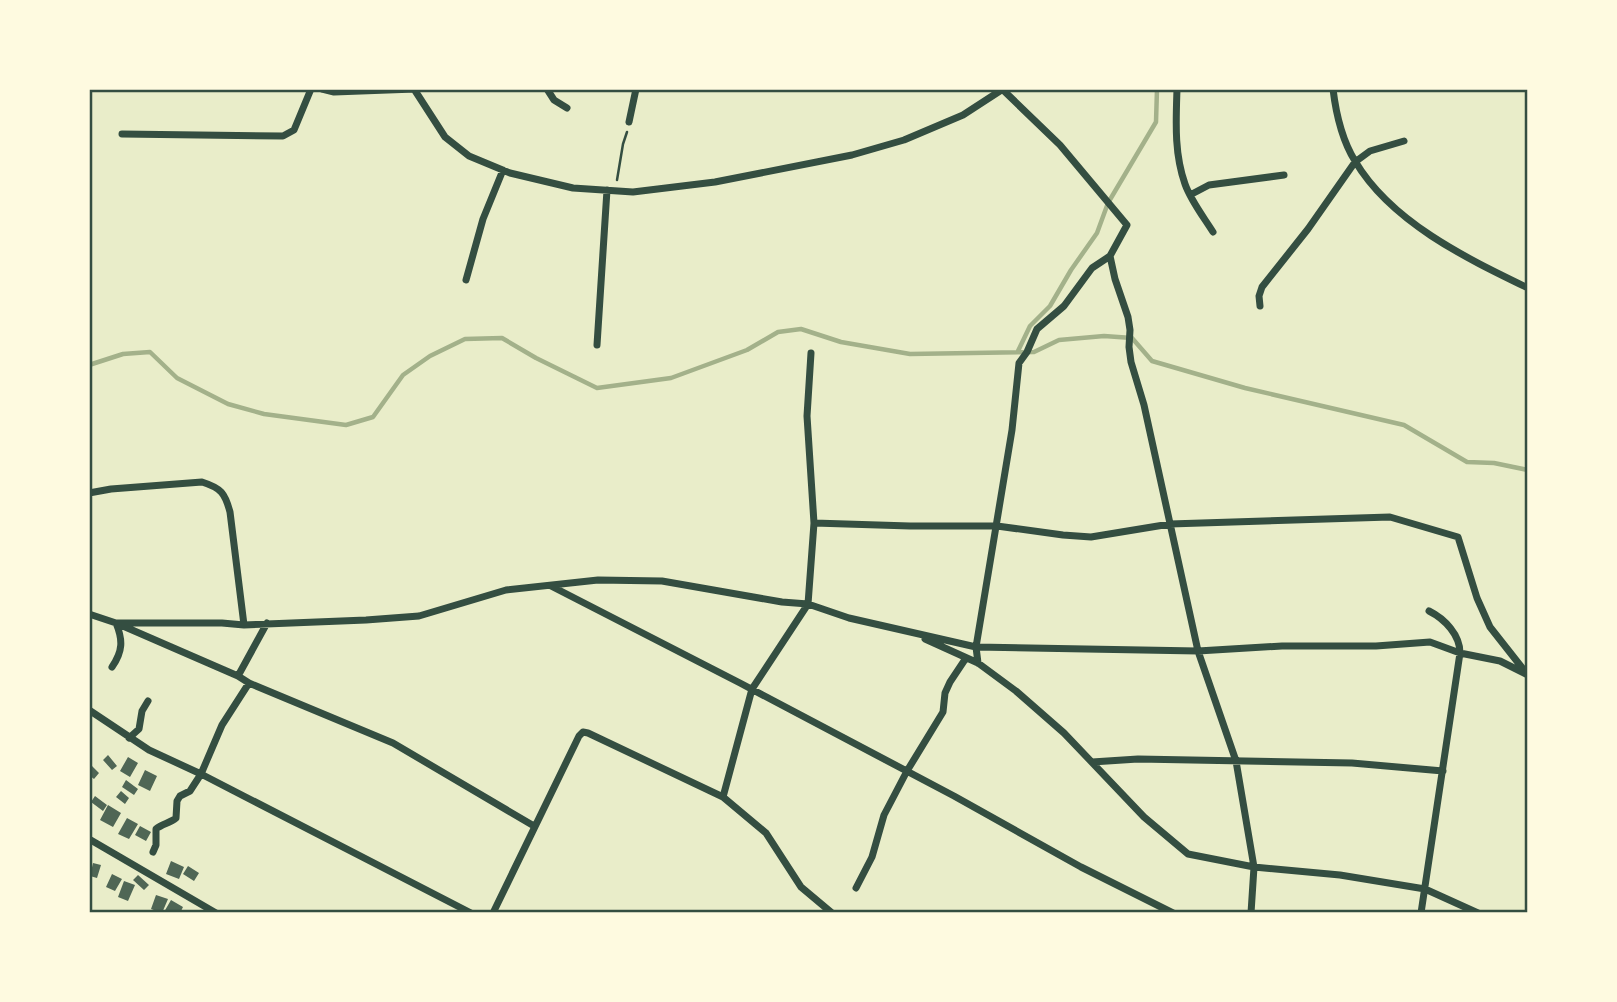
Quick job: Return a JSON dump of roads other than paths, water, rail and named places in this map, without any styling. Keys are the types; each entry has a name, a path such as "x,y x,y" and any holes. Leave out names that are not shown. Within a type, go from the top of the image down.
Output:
{"street":[{"path":"122,134 283,136 294,130 311,89"},
{"path":"323,89 334,92 414,89 445,137 469,156 503,170 573,188 633,192 715,182 852,155 904,141 963,115 1002,89 1060,145 1127,225 1110,256 1092,268 1064,306 1037,329 1019,363 1012,430 976,647 978,663"},
{"path":"547,89 554,100 567,108"},
{"path":"629,122 636,89"},
{"path":"1177,89 1175,138 1184,181 1189,195 1213,232"},
{"path":"1333,89 1343,136 1355,162 1383,197 1429,234 1528,288"},
{"path":"1260,306 1262,287 1308,229 1355,162 1370,151 1404,141"},
{"path":"466,280 483,219 503,170"},
{"path":"1189,195 1209,185 1284,175"},
{"path":"597,345 611,191"},
{"path":"1110,256 1128,317 1131,362 1144,405 1198,651 1237,761 1254,867 1251,913"},
{"path":"723,797 752,689 808,604 814,523 807,416 811,353"},
{"path":"89,493 202,482 222,491 230,512 244,625"},
{"path":"814,523 997,526 1063,536 1091,537 1170,524 1390,517 1458,537 1477,598 1490,627 1528,675"},
{"path":"116,623 244,625 419,616 506,590 598,580 662,581 782,603 808,604 849,618 976,647 1198,651 1430,642 1500,662 1528,675"},
{"path":"549,585 752,689 1081,867 1172,913"},
{"path":"1421,913 1461,653 1460,644 1453,632 1443,619 1429,611"},
{"path":"89,614 116,623 249,683 393,743 534,827"},
{"path":"112,667 119,657 121,636 116,623"},
{"path":"238,676 267,623"},
{"path":"912,632 978,663 1016,691 1064,733 1144,817 1188,854 1254,867 1340,874 1425,889 1478,913"},
{"path":"856,888 872,857 884,815 943,712 945,693 966,659"},
{"path":"153,852 156,829 176,818 177,801 180,796 190,791 201,774 222,724 249,683"},
{"path":"129,738 139,729 142,711 148,701"},
{"path":"89,710 149,750 471,913"},
{"path":"493,913 583,732 723,797 766,833 801,887 832,913"},
{"path":"1092,762 1138,759 1352,763 1443,771"},
{"path":"89,839 216,913"}],"waterway":[{"path":"1018,351 1030,326 1050,306 1097,233 1108,203 1156,122 1157,89"},
{"path":"89,365 123,354 150,352 177,378 228,404 264,414 346,425 373,417 403,375 430,356 465,339 502,338 597,388 671,378 747,350 778,332 801,329 841,342 910,354 1034,352 1059,340 1104,336 1132,338 1152,361 1245,388 1404,425 1467,462 1494,463 1528,470"}]}
